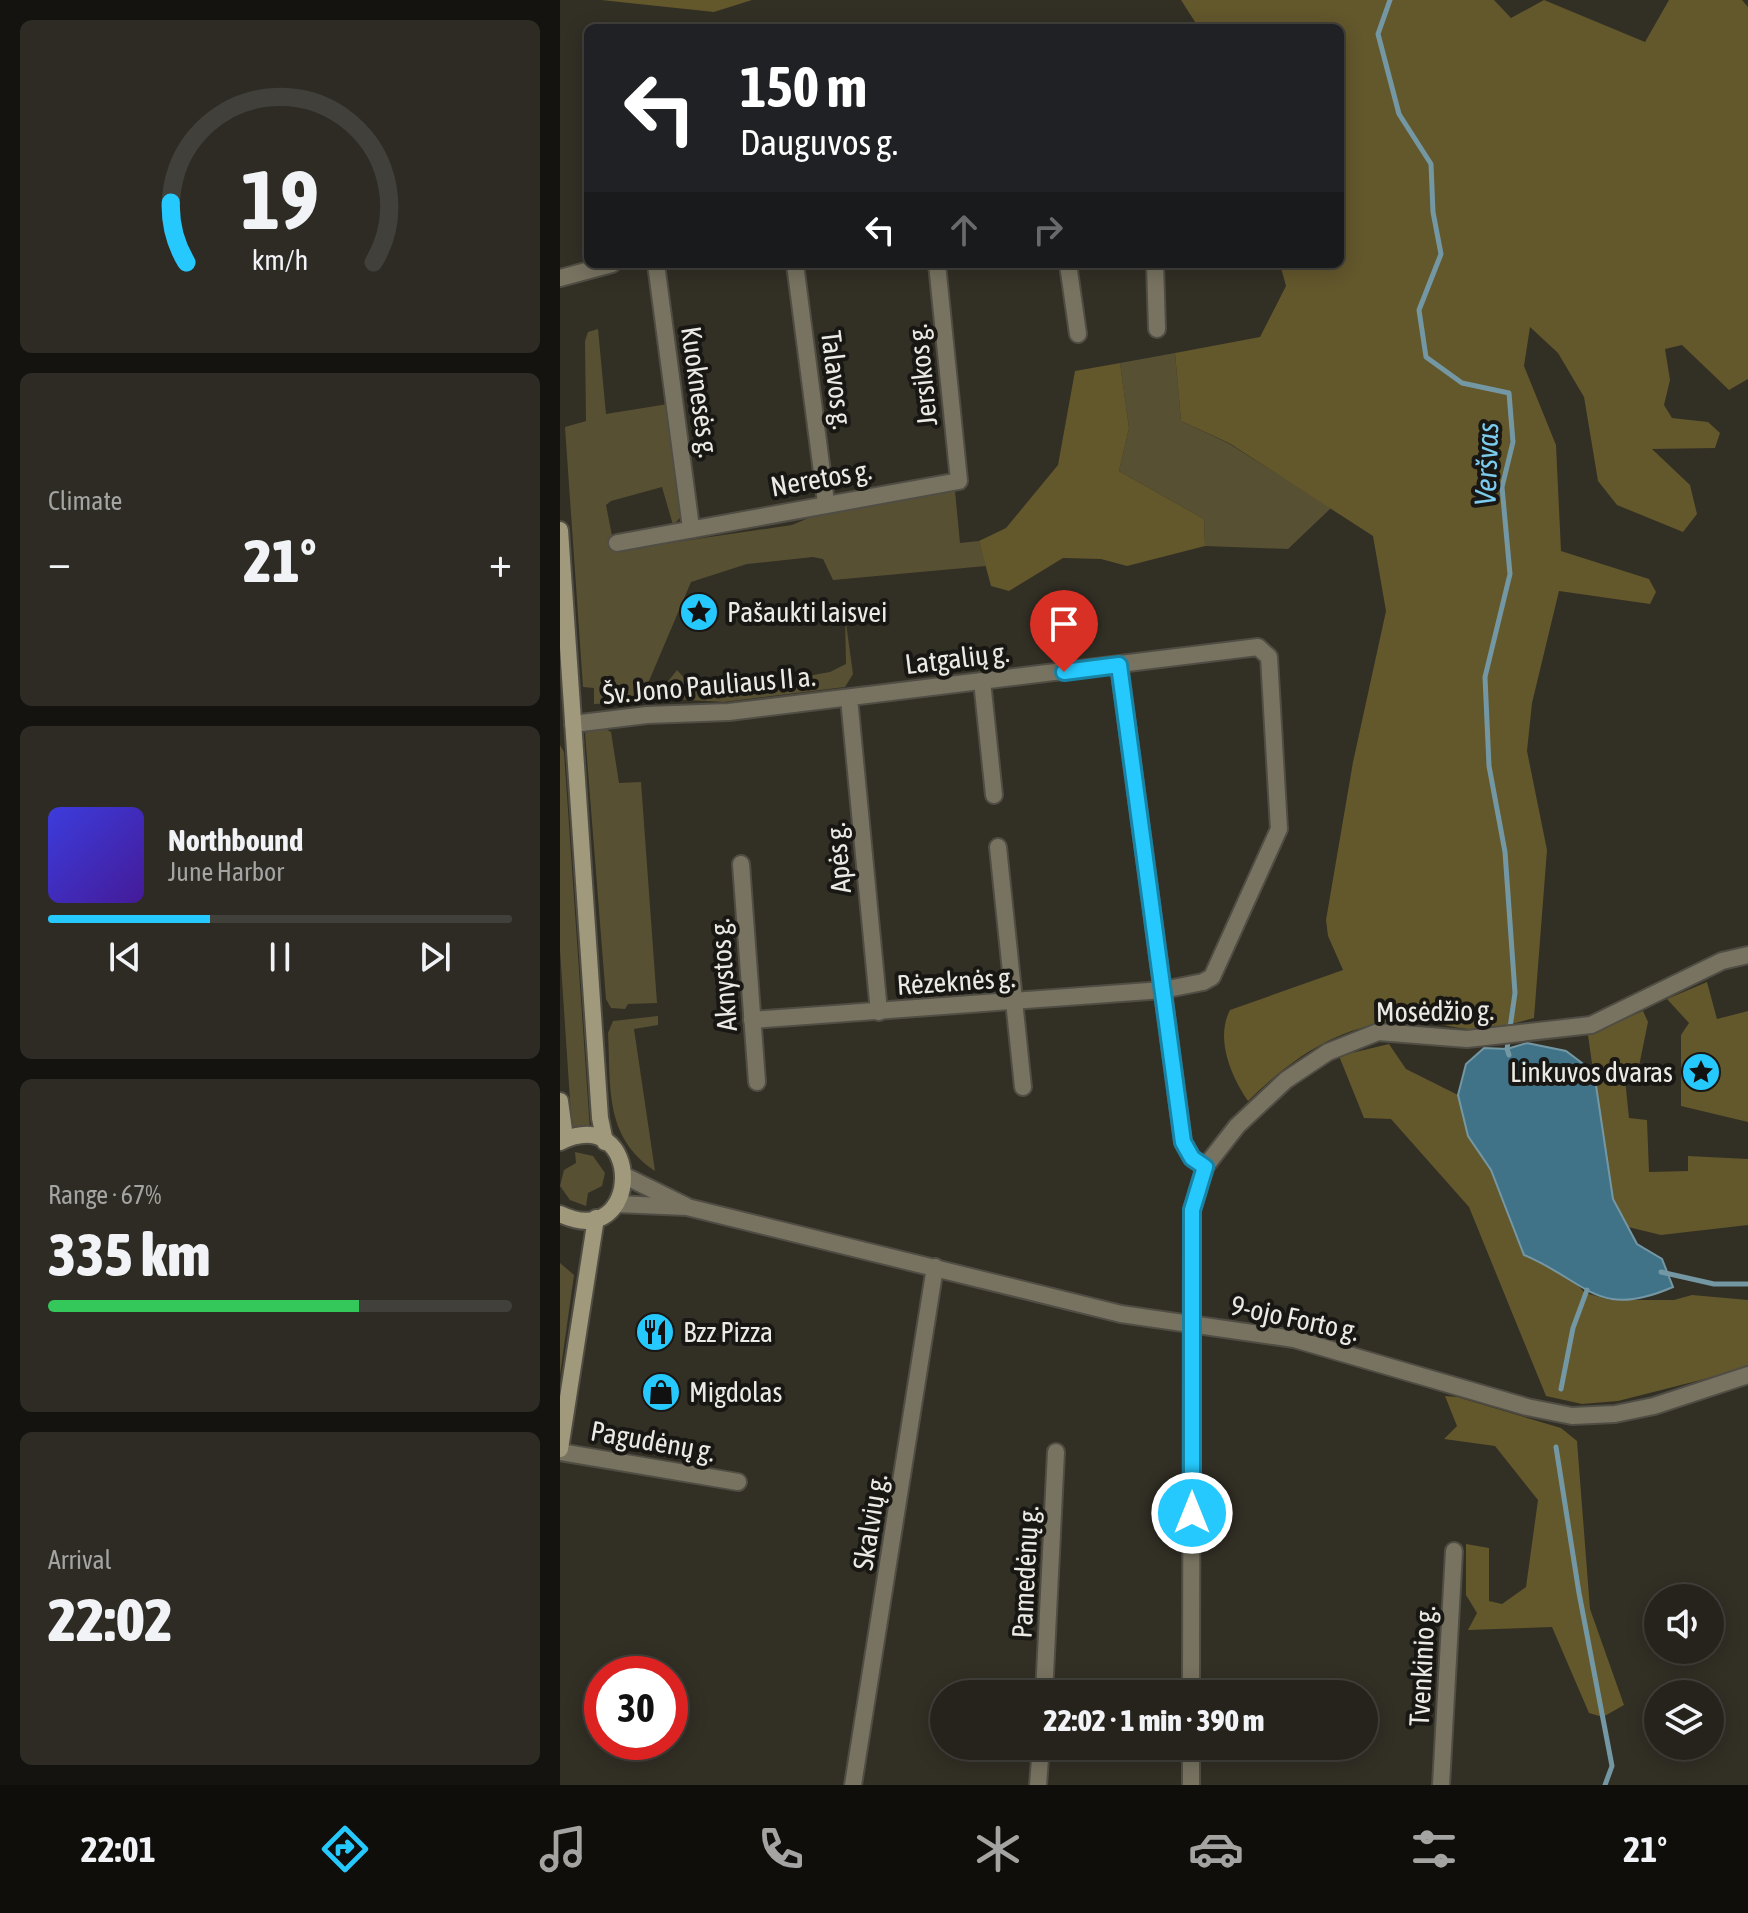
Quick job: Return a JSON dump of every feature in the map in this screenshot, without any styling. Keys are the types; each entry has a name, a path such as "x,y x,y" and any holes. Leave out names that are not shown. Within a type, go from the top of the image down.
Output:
{"main road":[{"path":"560,530 567,724 600,1118 605,1142"},
{"path":"560,1101 564,1130 560,1141"},
{"path":"560,1141 587,1135 605,1142 621,1160 625,1176 616,1204 596,1218 578,1221 560,1214"},
{"path":"560,1450 596,1218"}],"street":[{"path":"560,278 597,268"},
{"name":"Kuoknesės g.","path":"657,268 691,528"},
{"name":"Talavos g.","path":"796,268 826,503"},
{"name":"Jersikos g.","path":"937,268 959,481"},
{"path":"1069,268 1078,334"},
{"path":"1155,268 1157,329"},
{"name":"Neretos g.","path":"691,528 959,481"},
{"path":"617,543 691,528"},
{"name":"Latgalių g.","path":"849,698 1258,647 1269,657 1279,829 1218,969 1203,982 1163,990"},
{"path":"1119,665 1183,1142 1192,1158 1205,1167"},
{"path":"982,681 994,795"},
{"name":"Šv. Jono Pauliaus II a.","path":"567,724 647,715 729,712 849,698"},
{"name":"Apės g.","path":"849,698 879,1012"},
{"path":"998,847 1023,1087"},
{"name":"Aknystos g.","path":"741,864 757,1082"},
{"name":"Mosėdžio g.","path":"1191,1680 1192,1210 1205,1167 1237,1126 1286,1080 1328,1052 1378,1032 1467,1039 1591,1025 1722,961 1748,955"},
{"name":"Rėzeknės g.","path":"752,1020 1163,990"},
{"name":"9-ojo Forto g.","path":"625,1176 687,1207"},
{"name":"9-ojo Forto g.","path":"616,1204 687,1207 1121,1314 1294,1339 1439,1378 1527,1407 1572,1416 1615,1414 1654,1406 1748,1375"},
{"name":"Skalvių g.","path":"853,1785 935,1267"},
{"name":"Pagudėnų g.","path":"560,1450 738,1482"},
{"name":"Pamedėnų g.","path":"1045,1680 1056,1452"},
{"name":"Tvenkinio g.","path":"1441,1785 1454,1551"},
{"path":"1038,1785 1040,1760"},
{"path":"1191,1760 1191,1785"}],"shaded area":[{"path":"601,0 752,0 714,12"},
{"path":"1181,0 1494,0 1511,18 1544,0 1645,42 1669,0 1742,0 1748,7 1748,379 1729,390 1682,345 1665,349 1670,380 1664,405 1672,418 1708,422 1720,433 1715,448 1652,449 1690,485 1697,514 1683,532 1617,505 1598,481 1584,397 1558,353 1530,327 1524,366 1556,445 1561,551 1649,579 1656,592 1650,604 1559,591 1532,703 1527,751 1547,850 1534,1018 1480,1030 1413,1021 1365,1027 1343,1034 1303,1056 1248,1101 1227,1057 1224,1033 1230,1010 1343,970 1328,936 1326,920 1353,762 1386,611 1373,536 1229,443 1181,421 1175,353 1260,337 1286,286 1281,268 1344,268 1344,24 1196,24"},
{"path":"598,329 606,414 674,403 682,516 673,525 662,487 611,501 606,505 615,551 792,525 818,514 951,489 955,491 960,543 979,541 986,566 833,580 823,559 813,557 747,564 691,582 643,695 633,702 594,704 594,688 583,687 565,427 586,421 585,341 588,332"},
{"path":"1175,353 1181,421 1228,443 1331,508 1288,549 1205,546 1204,519 1119,471 1129,428 1120,363"},
{"path":"1120,363 1129,428 1119,471 1204,519 1205,546 1127,566 1101,559 1063,558 1009,591 991,586 979,541 1006,528 1058,465 1075,371"},
{"path":"845,616 853,674 845,687 724,702 672,699 666,684 677,670 687,681 713,693 830,672 846,664"},
{"path":"591,728 604,728 611,732 619,783 641,782 657,1003 628,1004 625,1009 611,1008 606,999 585,733"},
{"path":"560,745 564,752 590,1130 572,1130 560,950"},
{"path":"1707,982 1717,1019 1748,1011 1748,1122 1681,1106 1681,1035 1689,1023 1667,999"},
{"path":"1643,1011 1648,1022 1637,1076 1625,1079 1629,1118 1647,1120 1649,1172 1688,1171 1688,1156 1748,1159 1748,1225 1661,1235 1628,1227 1613,1199 1588,1035"},
{"path":"658,1016 658,1025 634,1029 655,1171 638,1158 619,1127 611,1092 608,1033 613,1021"},
{"path":"1389,1044 1406,1069 1458,1095 1468,1136 1491,1170 1524,1255 1572,1279 1585,1293 1611,1300 1674,1300 1692,1295 1748,1300 1748,1368 1618,1401 1582,1404 1546,1396 1469,1207 1391,1119 1364,1118 1339,1056"},
{"path":"575,1152 593,1156 605,1173 602,1186 588,1193 586,1206 570,1200 560,1186 564,1170 576,1163"},
{"path":"560,1263 574,1275 560,1375"},
{"path":"1445,1396 1561,1428 1577,1441 1590,1609 1624,1705 1603,1717 1589,1713 1552,1627 1468,1630 1477,1613 1466,1595 1466,1544 1489,1548 1489,1601 1502,1604 1526,1587 1538,1500 1495,1446 1444,1439 1457,1426"}],"water":[{"path":"1527,1043 1566,1051 1594,1072 1613,1199 1637,1244 1662,1259 1673,1287 1627,1300 1609,1298 1594,1294 1524,1255 1491,1170 1468,1136 1458,1095 1466,1064 1484,1048 1507,1049"}],"waterway":[{"name":"Veršvas","path":"1390,0 1378,34 1399,114 1431,164 1433,212 1441,254 1419,310 1426,357 1462,383 1509,393 1513,442 1502,487 1510,574 1485,677 1489,766 1505,852 1515,993 1507,1049 1509,1055"},
{"path":"1661,1272 1714,1284 1748,1284"},
{"path":"1561,1389 1573,1328 1587,1290"},
{"path":"1556,1447 1579,1593 1612,1766 1605,1785"}],"place":[{"name":"Pašaukti laisvei","path":"699,612"},
{"name":"Linkuvos dvaras","path":"1701,1072"},
{"name":"Bzz Pizza","path":"655,1332"},
{"name":"Migdolas","path":"661,1392"}],"route":[{"path":"1064,672 1119,665 1183,1142 1192,1158 1205,1167 1192,1210 1192,1513"}]}
